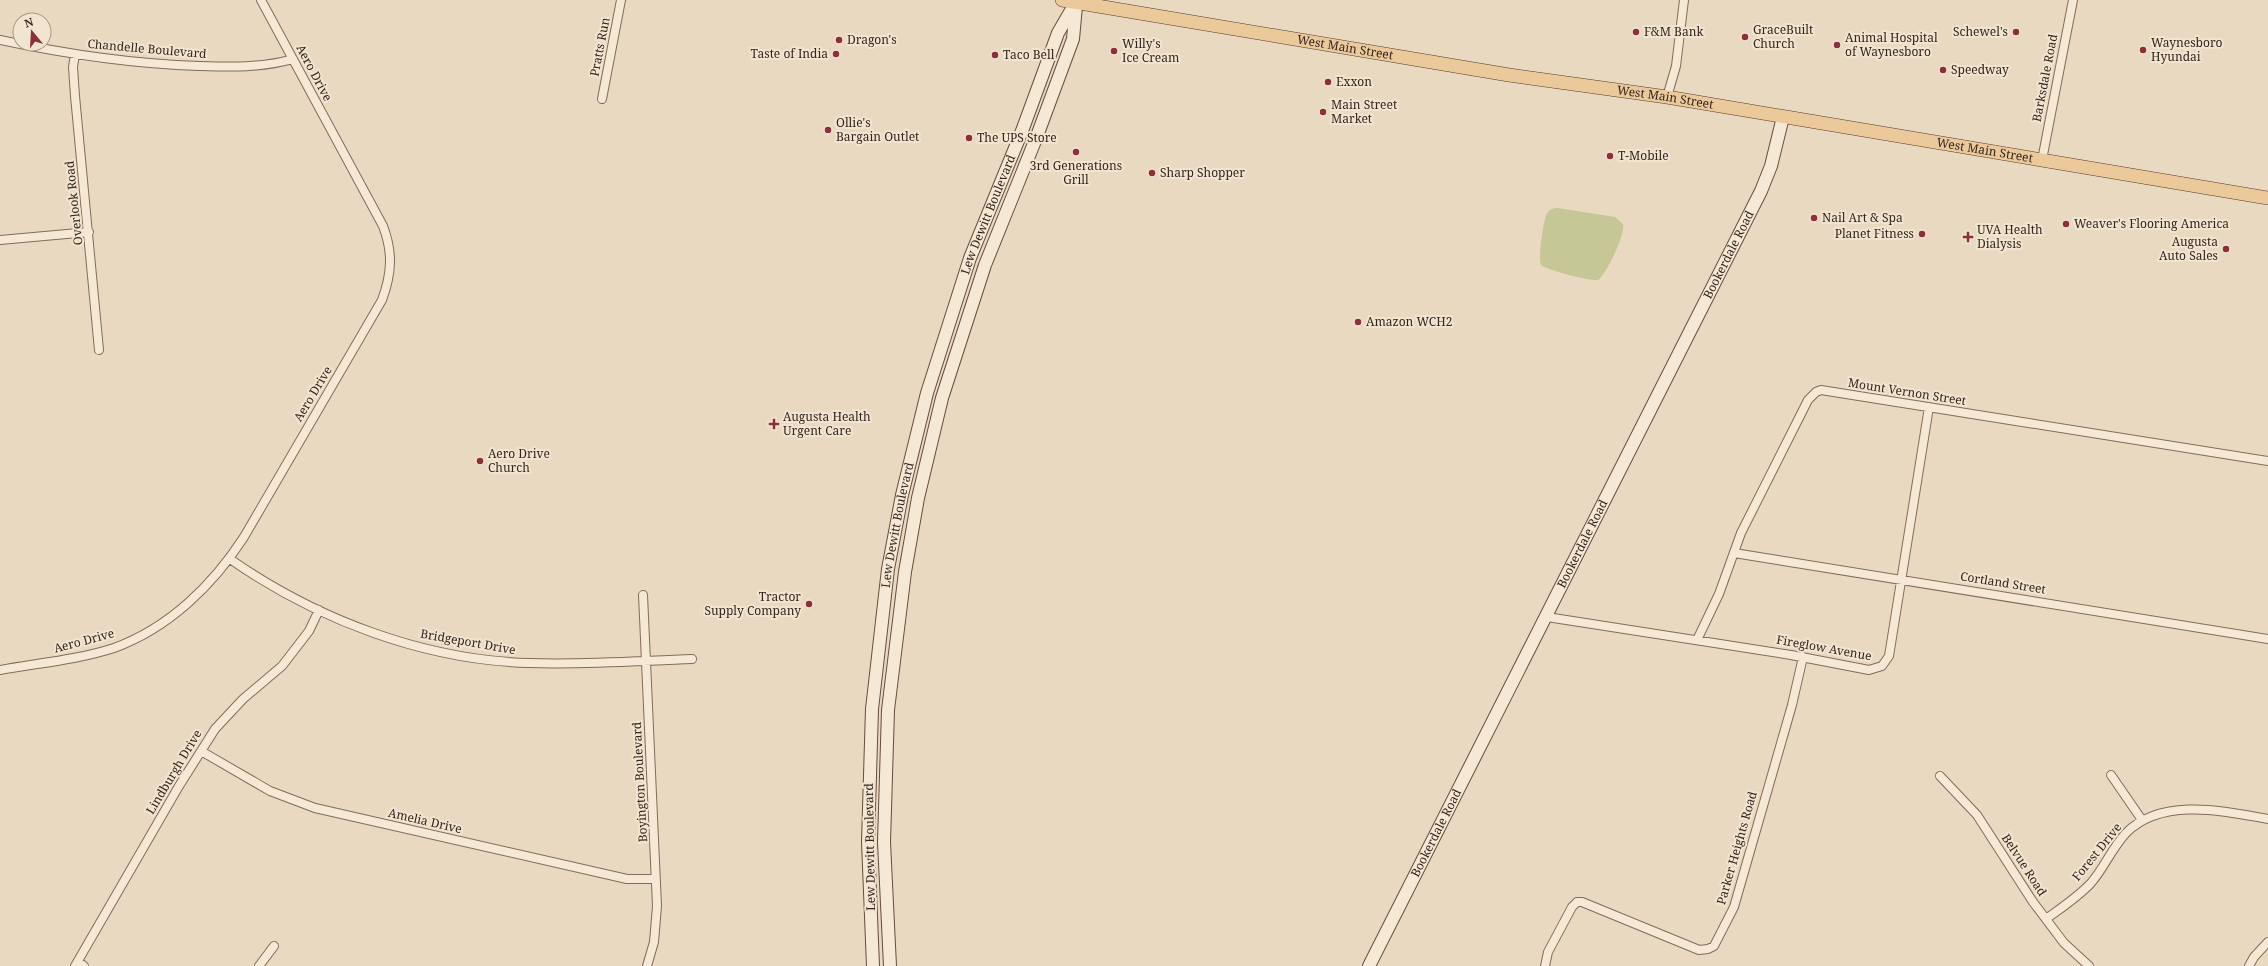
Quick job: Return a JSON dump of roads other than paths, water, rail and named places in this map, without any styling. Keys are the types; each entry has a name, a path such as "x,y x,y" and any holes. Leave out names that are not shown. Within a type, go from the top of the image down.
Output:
{"main road":[{"name":"West Main Street","path":"1062,0 1076,1 1501,73 1667,97 2268,198"},
{"name":"Lew Dewitt Boulevard","path":"873,966 868,842 872,709 888,569 902,495 926,393 970,258 1022,131 1058,32 1076,1"},
{"name":"Lew Dewitt Boulevard","path":"890,966 884,842 888,710 905,572 918,498 942,398 985,265 1037,136 1073,40 1076,1"},
{"name":"Bookerdale Road","path":"1369,966 1548,617 1763,186 1771,166 1783,117"}],"street":[{"name":"Aero Drive","path":"0,670 82,656 114,648 152,629 191,600 230,559 379,305 391,273 390,251 383,226 261,0"},
{"name":"Pratts Run","path":"602,99 621,0"},
{"path":"1667,97 1676,66 1684,0"},
{"name":"Barksdale Road","path":"2042,160 2073,0"},
{"name":"Chandelle Boulevard","path":"0,40 75,54 171,65 243,68 275,64 292,59"},
{"name":"Overlook Road","path":"75,54 73,67 75,96 89,232 98,350"},
{"path":"0,240 89,232"},
{"name":"Mount Vernon Street","path":"1697,640 1719,594 1741,533 1808,400 1816,392 1821,390 2268,461"},
{"name":"Fireglow Avenue","path":"1548,617 1803,657 1869,670 1882,666 1889,656 1929,407"},
{"name":"Cortland Street","path":"1734,553 2268,638"},
{"path":"230,559 293,598 319,610"},
{"name":"Boyington Boulevard","path":"643,595 656,879 656,927 647,966"},
{"name":"Bridgeport Drive","path":"319,610 343,621 400,642 477,658 527,663 692,659"},
{"name":"Lindburgh Drive","path":"79,964 201,751 227,715 270,677 298,647 319,610"},
{"name":"Parker Heights Road","path":"1545,966 1548,952 1572,907 1577,902 1582,902 1699,950 1708,949 1714,946 1725,927 1741,886 1774,761 1792,705 1803,657"},
{"name":"Amelia Drive","path":"201,751 270,791 315,808 627,878 656,879"},
{"path":"2111,775 2142,820"},
{"name":"Belvue Road","path":"1940,776 1977,815 2046,919 2064,943 2089,966"},
{"name":"Forest Drive","path":"2046,919 2091,882 2103,862 2126,834 2142,820 2169,811 2189,810 2236,813 2268,819"},
{"path":"868,842 884,842"},
{"path":"2249,966 2254,957 2268,942"},
{"path":"259,966 274,946"}],"place":[{"name":"F&M Bank","path":"1636,32"},
{"name":"Schewel's","path":"2016,32"},
{"name":"GraceBuilt Church","path":"1745,37"},
{"name":"Dragon's","path":"839,40"},
{"name":"Animal Hospital of Waynesboro","path":"1837,45"},
{"name":"Waynesboro Hyundai","path":"2143,50"},
{"name":"Willy's Ice Cream","path":"1114,51"},
{"name":"Taste of India","path":"836,54"},
{"name":"Taco Bell","path":"995,55"},
{"name":"Speedway","path":"1943,70"},
{"name":"Exxon","path":"1328,82"},
{"name":"Main Street Market","path":"1323,112"},
{"name":"Ollie's Bargain Outlet","path":"828,130"},
{"name":"The UPS Store","path":"969,138"},
{"name":"3rd Generations Grill","path":"1076,152"},
{"name":"T-Mobile","path":"1610,156"},
{"name":"Sharp Shopper","path":"1152,173"},
{"name":"Nail Art & Spa","path":"1814,218"},
{"name":"Weaver's Flooring America","path":"2066,224"},
{"name":"Planet Fitness","path":"1922,234"},
{"name":"UVA Health Dialysis","path":"1968,237"},
{"name":"Augusta Auto Sales","path":"2226,249"},
{"name":"Amazon WCH2","path":"1358,322"},
{"name":"Augusta Health Urgent Care","path":"774,424"},
{"name":"Aero Drive Church","path":"480,461"},
{"name":"Tractor Supply Company","path":"809,604"}]}
